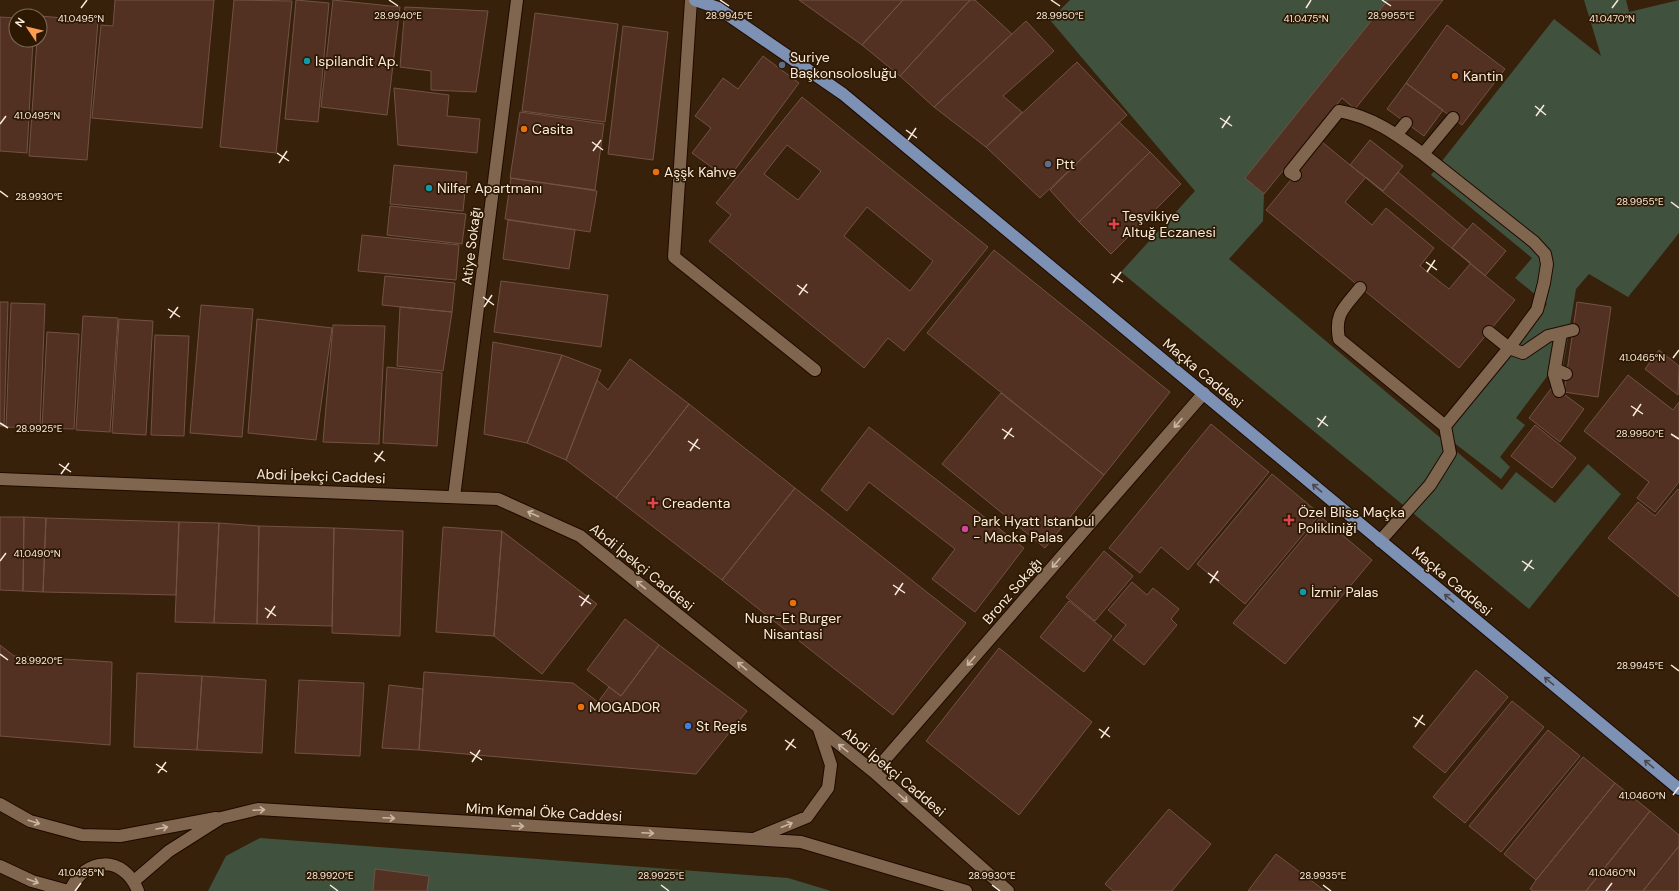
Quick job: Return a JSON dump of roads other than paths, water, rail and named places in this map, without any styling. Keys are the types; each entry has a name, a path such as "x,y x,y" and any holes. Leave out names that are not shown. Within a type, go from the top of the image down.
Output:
{"main road":[{"name":"Maçka Caddesi","path":"695,0 718,8 843,94 1679,789"}],"street":[{"name":"Atiye Sokağı","path":"454,496 517,0"},
{"path":"691,0 674,257 815,370"},
{"path":"1294,167 1336,110 1368,118 1397,134 1423,154 1534,242 1544,254 1547,264 1537,310 1509,348 1445,426"},
{"path":"1423,154 1453,118"},
{"path":"1397,134 1406,123"},
{"path":"1360,288 1341,312 1336,326 1339,339 1445,426 1450,453 1430,485 1380,541"},
{"path":"1489,332 1509,348 1523,353 1548,336 1573,330"},
{"path":"1559,391 1562,362 1561,333"},
{"name":"Bronz Sokağı","path":"874,772 1204,393"},
{"name":"Abdi İpekçi Caddesi","path":"0,479 498,498 580,536 874,772 1008,891"},
{"path":"751,840 807,817 828,788 831,765 819,729"},
{"path":"0,804 30,821 82,836 120,836 221,818"},
{"name":"Mim Kemal Öke Caddesi","path":"136,886 169,851 221,818 258,809 801,842 966,891"},
{"path":"0,866 32,881 69,891 74,881 82,872 93,866 105,864 121,869 136,886"}],"place":[{"name":"Ispilandit Ap.","path":"307,61"},
{"name":"Suriye Başkonsolosluğu","path":"782,65"},
{"name":"Kantin","path":"1455,76"},
{"name":"Casita","path":"524,129"},
{"name":"Ptt","path":"1048,164"},
{"name":"Aşşk Kahve","path":"656,172"},
{"name":"Nilfer Apartmanı","path":"429,188"},
{"name":"Teşvikiye Altuğ Eczanesi","path":"1114,224"},
{"name":"Creadenta","path":"653,503"},
{"name":"Özel Bliss Maçka Polikliniği","path":"1289,520"},
{"name":"Park Hyatt Istanbul - Macka Palas","path":"965,529"},
{"name":"İzmir Palas","path":"1303,592"},
{"name":"Nusr-Et Burger Nisantasi","path":"793,603"},
{"name":"MOGADOR","path":"581,707"},
{"name":"St Regis","path":"688,726"}]}
